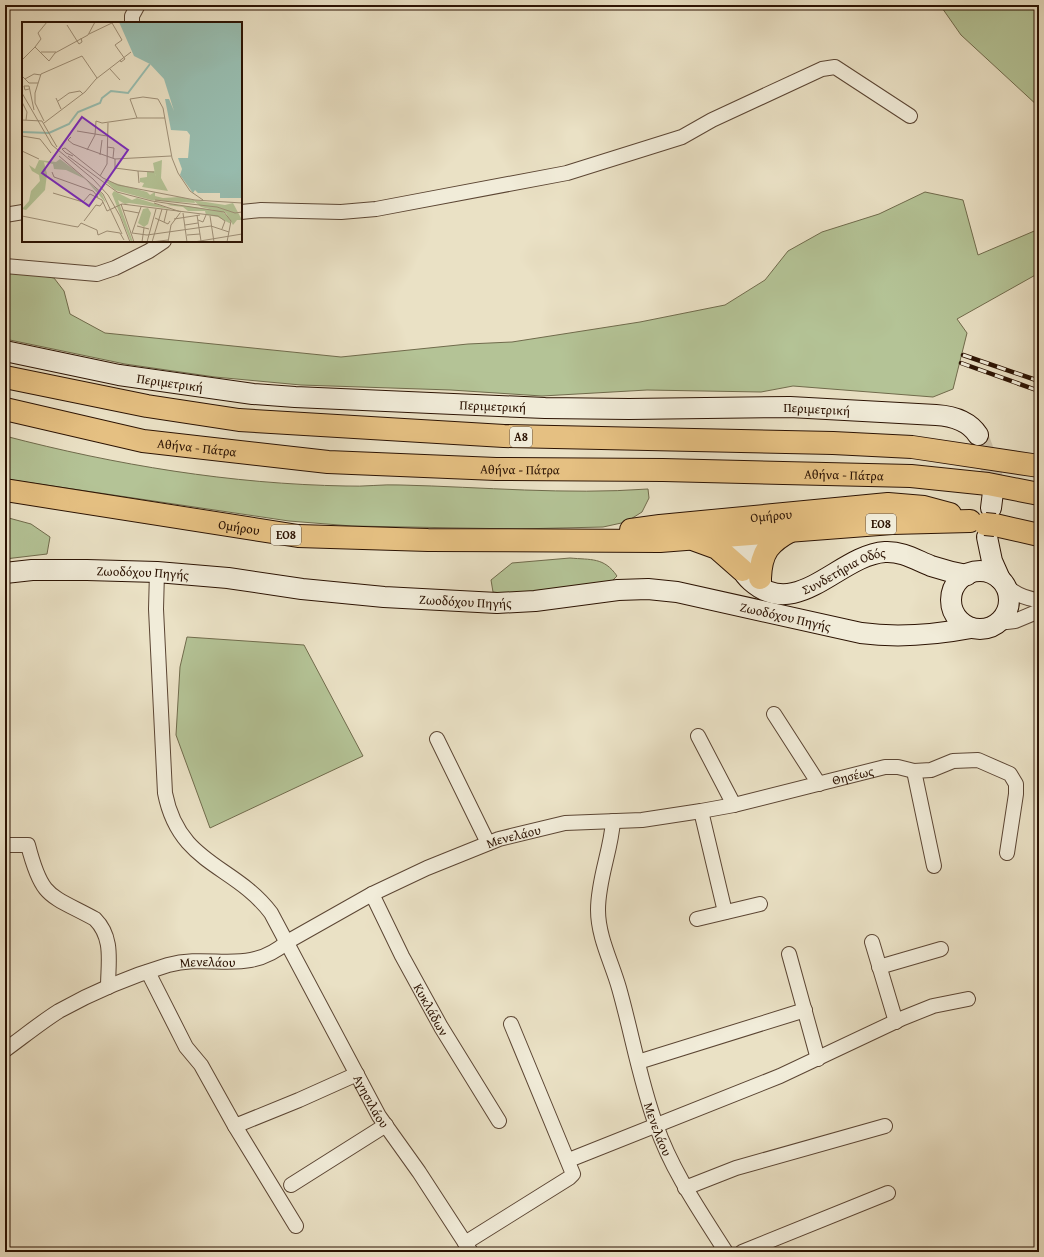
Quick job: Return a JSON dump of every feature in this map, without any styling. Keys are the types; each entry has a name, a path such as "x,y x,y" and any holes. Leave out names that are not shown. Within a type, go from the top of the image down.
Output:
{"main road":[{"name":"Περιμετρική","path":"5,351 119,375 254,394 545,408 629,410 790,407 928,414 957,419 975,429 978,435"},
{"name":"Α8","path":"5,377 147,406 239,420 504,436 825,443 912,447 1039,466"},
{"name":"Αθήνα - Πάτρα","path":"5,409 143,440 328,462 496,470 663,470 911,476 988,484 1039,494"},
{"name":"Ομήρου","path":"5,490 298,536 494,542 570,540 660,541 690,539 744,526 866,505 905,504 940,511 987,514 1039,535"},
{"name":"Ομήρου","path":"570,540 660,526 744,526 793,530 987,514"},
{"path":"744,526 736,553 756,580"},
{"path":"756,580 764,553 771,543 793,530"},
{"path":"922,634 951,604 957,584 970,574 982,557 987,537 992,561 1009,599 1008,608 1004,616 998,623 990,628 980,630 970,628 962,623 951,604"},
{"path":"690,539 706,543 717,548 756,580"},
{"name":"Συνδετήρια Οδός","path":"756,580 780,595 792,594 804,590 858,561 884,552 896,552 921,562 970,574"},
{"name":"Συνδετήρια Οδός","path":"921,562 941,581 951,604"},
{"name":"Ζωοδόχου Πηγής","path":"5,573 32,570 157,572 228,578 317,591 384,597 497,603 536,601 618,590 648,589 677,592 861,633 907,637 970,628"},
{"path":"970,574 988,573 1002,582"}],"street":[{"path":"132,22 132,16 138,5"},
{"path":"242,212 261,210 341,212 376,209 567,173 682,137 712,120 822,69 835,67 910,116"},
{"path":"5,215 22,212"},
{"path":"5,266 97,274 115,268 149,251 162,242"},
{"name":"Αγησιλάου","path":"157,572 156,609 165,793 173,821 183,837 196,852 244,888 265,906 287,942 357,1074 386,1125 468,1247"},
{"path":"1002,582 1014,593 1028,599 1039,600"},
{"path":"998,623 1015,621 1039,611"},
{"path":"774,714 819,784"},
{"path":"698,736 734,805"},
{"path":"437,740 488,843"},
{"name":"Θησέως","path":"613,821 668,818 701,812 885,767 898,767 914,771 931,770 944,764 964,760 978,760 1010,774 1016,784 1016,794 1007,853"},
{"path":"914,771 934,866"},
{"path":"701,812 725,912"},
{"name":"Μενελάου","path":"5,1050 60,1011 108,987 171,964 190,961 250,962 275,952 287,942 372,894 427,868 488,843 565,823 613,821 607,862 600,883 598,916 601,931 619,988 656,1126 685,1188 726,1252"},
{"path":"5,845 28,845 35,870 46,892 99,923 109,947 108,987"},
{"name":"Κυκλάδων","path":"372,894 402,956 442,1027 499,1121"},
{"path":"696,919 760,904"},
{"path":"872,942 896,1022"},
{"path":"879,967 941,949"},
{"path":"789,954 818,1059"},
{"path":"148,972 186,1046 201,1065 235,1126 296,1226"},
{"path":"569,1160 780,1076 933,1006 968,999"},
{"path":"638,1062 805,1010"},
{"path":"468,1247 573,1174 569,1160 546,1111 512,1024"},
{"path":"235,1126 300,1100 357,1074"},
{"path":"291,1185 386,1125"},
{"path":"685,1188 736,1168 885,1126"},
{"path":"742,1252 888,1193"}],"green space":[{"path":"940,5 1039,5 1039,107 961,35"},
{"path":"925,192 963,200 978,255 1039,229 1039,273 957,319 967,333 953,389 933,397 793,386 761,392 647,390 542,396 451,390 301,385 215,377 125,364 5,339 5,269 54,278 64,291 70,314 105,333 341,357 468,344 512,342 640,322 725,305 765,280 788,251 822,232 879,214"},
{"path":"5,436 89,456 217,477 346,486 394,485 555,491 617,491 648,489 649,498 642,512 626,522 603,527 517,529 352,526 289,521 5,479"},
{"path":"5,517 31,524 50,537 47,554 5,559"},
{"path":"570,558 602,562 607,565 617,576 610,583 520,595 493,592 491,580 512,563"},
{"path":"187,637 304,645 363,756 210,828 176,735 180,667"}],"tunnel":[{"path":"978,435 992,472 993,492"}],"railway":[{"path":"963,355 1039,381"},
{"path":"961,363 1039,391"}]}
